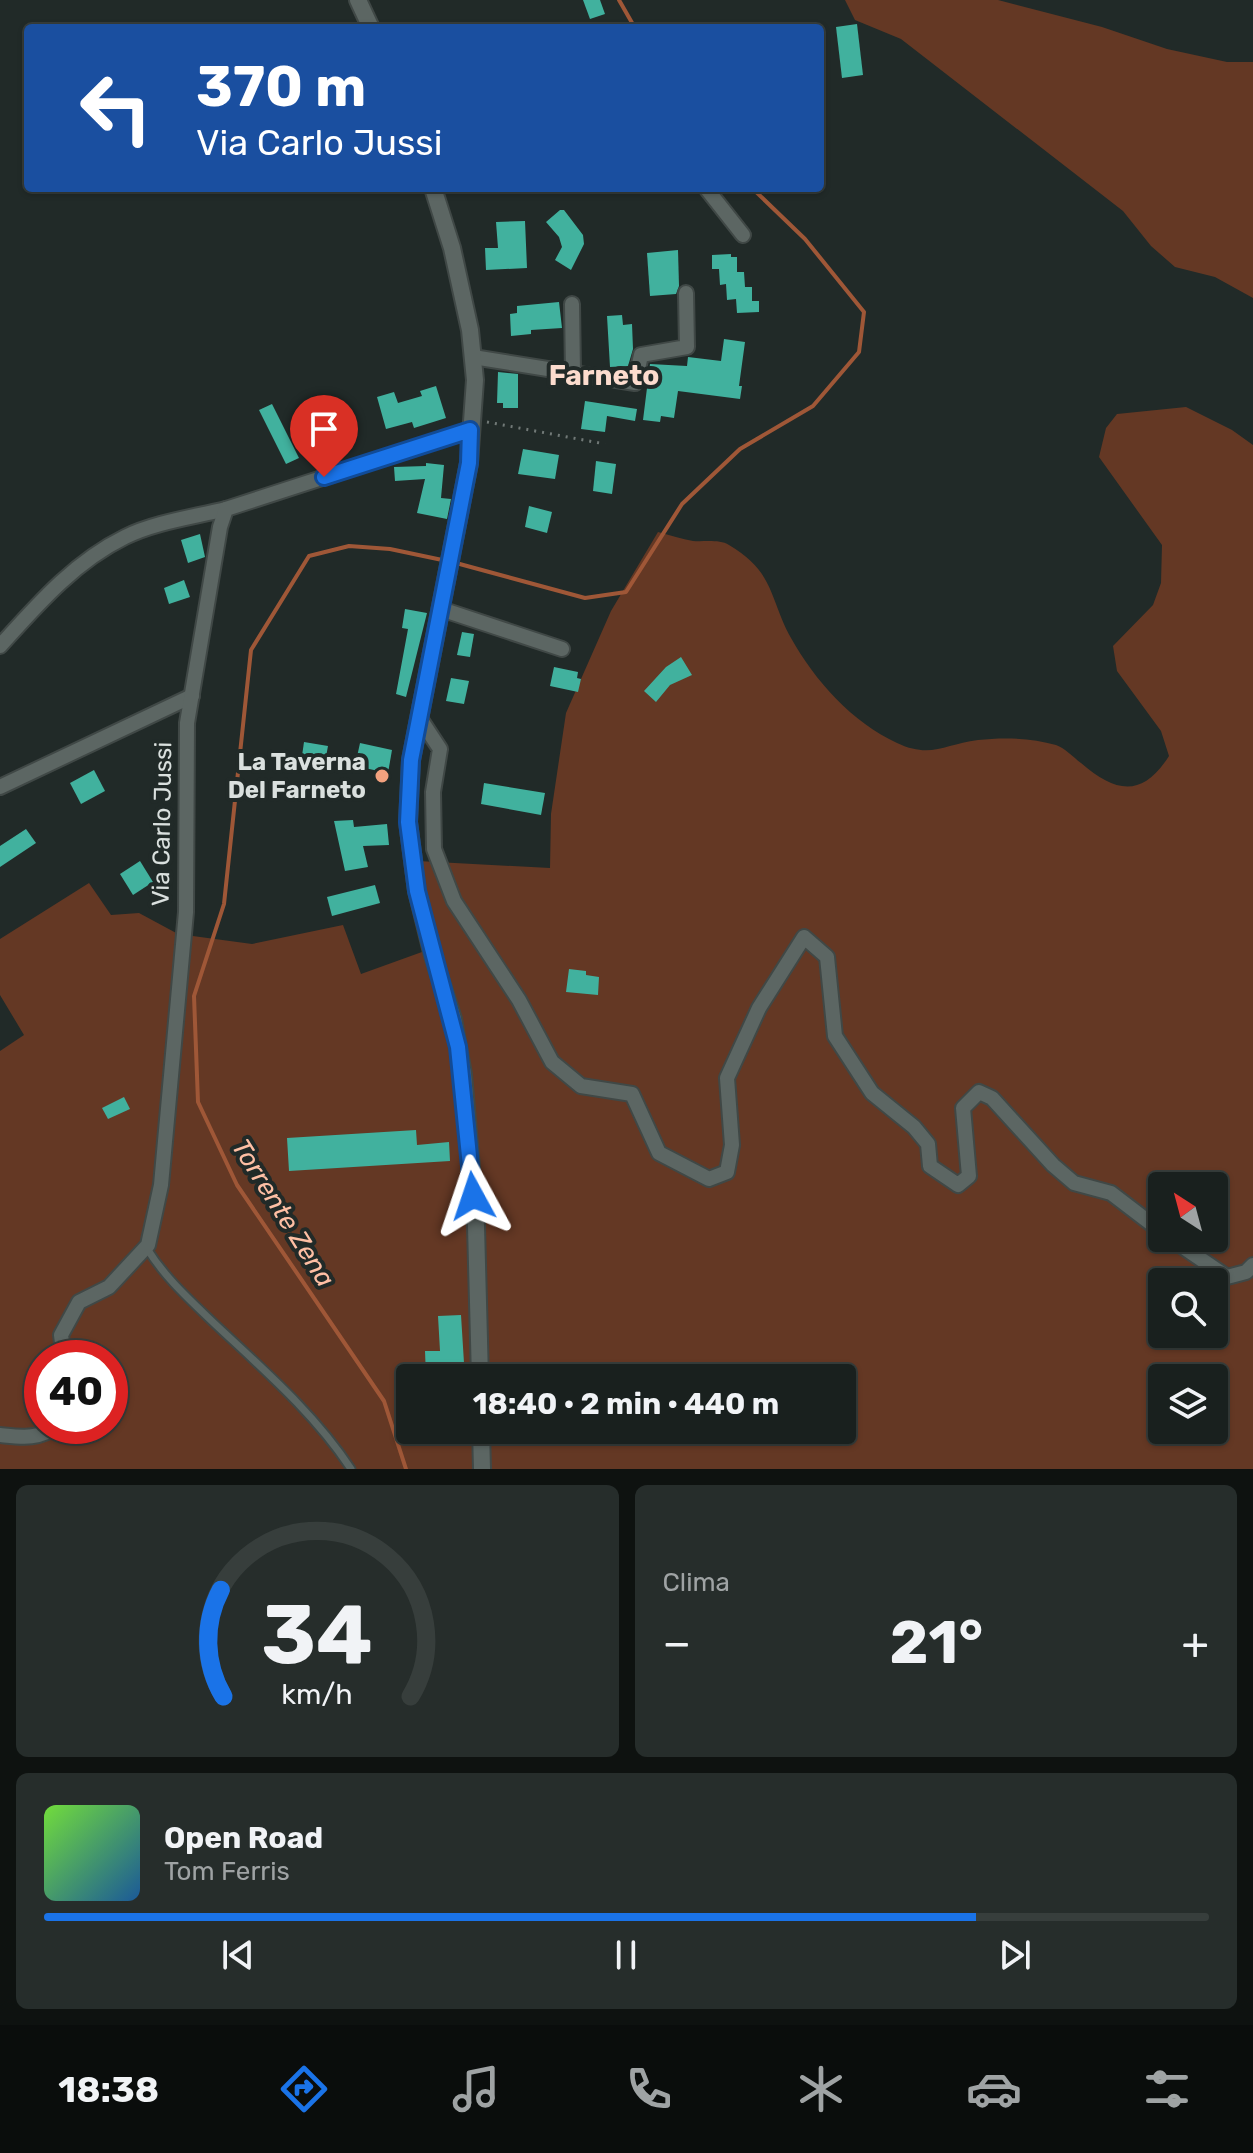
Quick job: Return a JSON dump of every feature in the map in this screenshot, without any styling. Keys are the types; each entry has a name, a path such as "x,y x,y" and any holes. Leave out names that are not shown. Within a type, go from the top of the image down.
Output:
{"street":[{"path":"358,0 369,24"},
{"path":"434,192 452,248 473,357 477,426 411,760 408,822 417,891 453,1019 463,1074 476,1226 480,1364"},
{"path":"709,192 743,235"},
{"path":"473,357 635,383 641,355 687,347 686,293"},
{"path":"572,304 573,373"},
{"path":"0,646 45,596 105,549 127,536 226,509 477,426"},
{"name":"Via Carlo Jussi","path":"62,1340 61,1335 79,1302 109,1287 146,1247 161,1185 186,912 187,723 220,527 226,509"},
{"path":"450,612 562,649"},
{"path":"0,787 192,696"},
{"path":"419,717 440,749 433,792 434,849 454,901 519,1000 552,1062 581,1086 632,1094 659,1153 709,1179 727,1172 732,1145 727,1078 759,1008 804,937 827,957 835,1036 872,1093 914,1127 928,1144 930,1166 958,1185 969,1176 963,1108 979,1092 992,1098 1053,1165 1074,1183 1111,1193 1148,1221"},
{"path":"1190,1252 1227,1277 1246,1272 1253,1265"},
{"path":"0,1435 24,1437"},
{"path":"481,1444 482,1469"}],"lane":[{"path":"146,1247 162,1273 295,1400 334,1442 351,1469"}],"path":[{"path":"477,426 605,444"}],"shaded area":[{"path":"845,0 998,0 1102,27 1167,49 1227,62 1253,62 1253,298 1215,277 1175,267 1151,246 1123,211 901,39 855,20"},
{"path":"1186,407 1232,430 1253,445 1253,1469 0,1469 0,1051 24,1035 0,995 0,939 89,883 111,915 139,913 178,934 252,944 343,925 361,974 433,948 418,861 550,868 551,814 566,713 611,611 658,532 693,541 725,543 744,555 763,576 791,638 823,685 865,724 897,743 929,750 988,739 1037,741 1063,748 1094,773 1117,785 1139,785 1159,770 1169,756 1161,731 1117,671 1113,646 1153,605 1161,583 1162,545 1099,457 1106,428 1117,414"}],"building":[{"path":"583,0 600,0 605,14 590,19"},
{"path":"857,24 863,75 842,78 836,27"},
{"path":"564,210 583,235 584,244 571,270 555,260 562,247 559,237 546,222"},
{"path":"525,221 527,268 486,270 485,248 498,248 496,222"},
{"path":"678,250 679,286 676,294 650,296 647,253"},
{"path":"731,254 731,257 737,257 737,272 744,272 745,287 752,287 752,301 759,301 759,312 737,313 736,299 727,300 726,284 720,285 719,269 712,269 712,255"},
{"path":"559,302 562,328 531,330 531,334 511,336 510,314 517,313 517,306"},
{"path":"622,315 623,325 632,324 633,349 628,366 610,367 607,316"},
{"path":"724,339 745,342 740,399 678,391 674,418 661,416 660,422 643,420 650,364 687,366 688,357 721,361"},
{"path":"498,372 518,374 518,408 503,408 503,403 497,403"},
{"path":"436,386 446,418 414,428 412,422 386,429 377,397 394,392 398,403 422,396 420,391"},
{"path":"334,398 347,435 330,444 312,409"},
{"path":"585,401 637,409 635,421 607,416 605,432 581,429"},
{"path":"272,404 299,458 286,464 259,410"},
{"path":"523,449 559,455 555,479 518,474"},
{"path":"596,461 616,464 612,494 593,491"},
{"path":"426,463 444,465 441,498 451,499 447,519 417,513 425,479 395,481 394,467 426,466"},
{"path":"529,506 552,512 547,533 525,527"},
{"path":"200,534 205,557 188,563 181,540"},
{"path":"184,580 190,597 169,604 164,588"},
{"path":"405,609 427,613 406,697 396,694 408,629 402,628"},
{"path":"462,632 474,634 470,657 457,655"},
{"path":"681,657 692,675 670,685 656,702 644,691 666,667"},
{"path":"554,667 578,672 577,678 581,679 578,692 550,686"},
{"path":"451,678 469,681 464,704 446,701"},
{"path":"304,742 328,746 324,767 301,763"},
{"path":"360,743 392,750 388,773 355,766"},
{"path":"94,770 105,791 81,804 70,783"},
{"path":"484,783 545,793 541,815 481,804"},
{"path":"353,820 354,827 387,824 389,845 363,846 368,867 345,871 334,821"},
{"path":"26,829 36,843 0,867 0,846"},
{"path":"140,861 153,882 133,895 120,874"},
{"path":"375,885 380,903 332,916 327,897"},
{"path":"569,969 586,971 586,975 599,977 598,995 566,992"},
{"path":"124,1097 130,1109 108,1119 102,1108"},
{"path":"416,1130 417,1145 449,1142 450,1161 289,1171 287,1138"},
{"path":"461,1315 464,1363 426,1364 425,1351 440,1351 438,1316"}],"waterway":[{"name":"Torrente Zena","path":"619,0 633,24"},
{"name":"Torrente Zena","path":"456,563 585,598 626,592 682,504 740,449 813,406 859,352 864,312 805,239 756,192"},
{"name":"Torrente Zena","path":"406,1469 384,1401 237,1185 198,1102 194,996 224,904 251,650 309,556 349,546 390,549 447,561"}],"place":[{"name":"La Taverna Del Farneto","path":"382,776"}],"district":[{"name":"Farneto","path":"604,375"}],"route":[{"path":"324,477 470,430 469,463 411,760 408,822 417,891 453,1019 463,1074 473,1196"}]}
